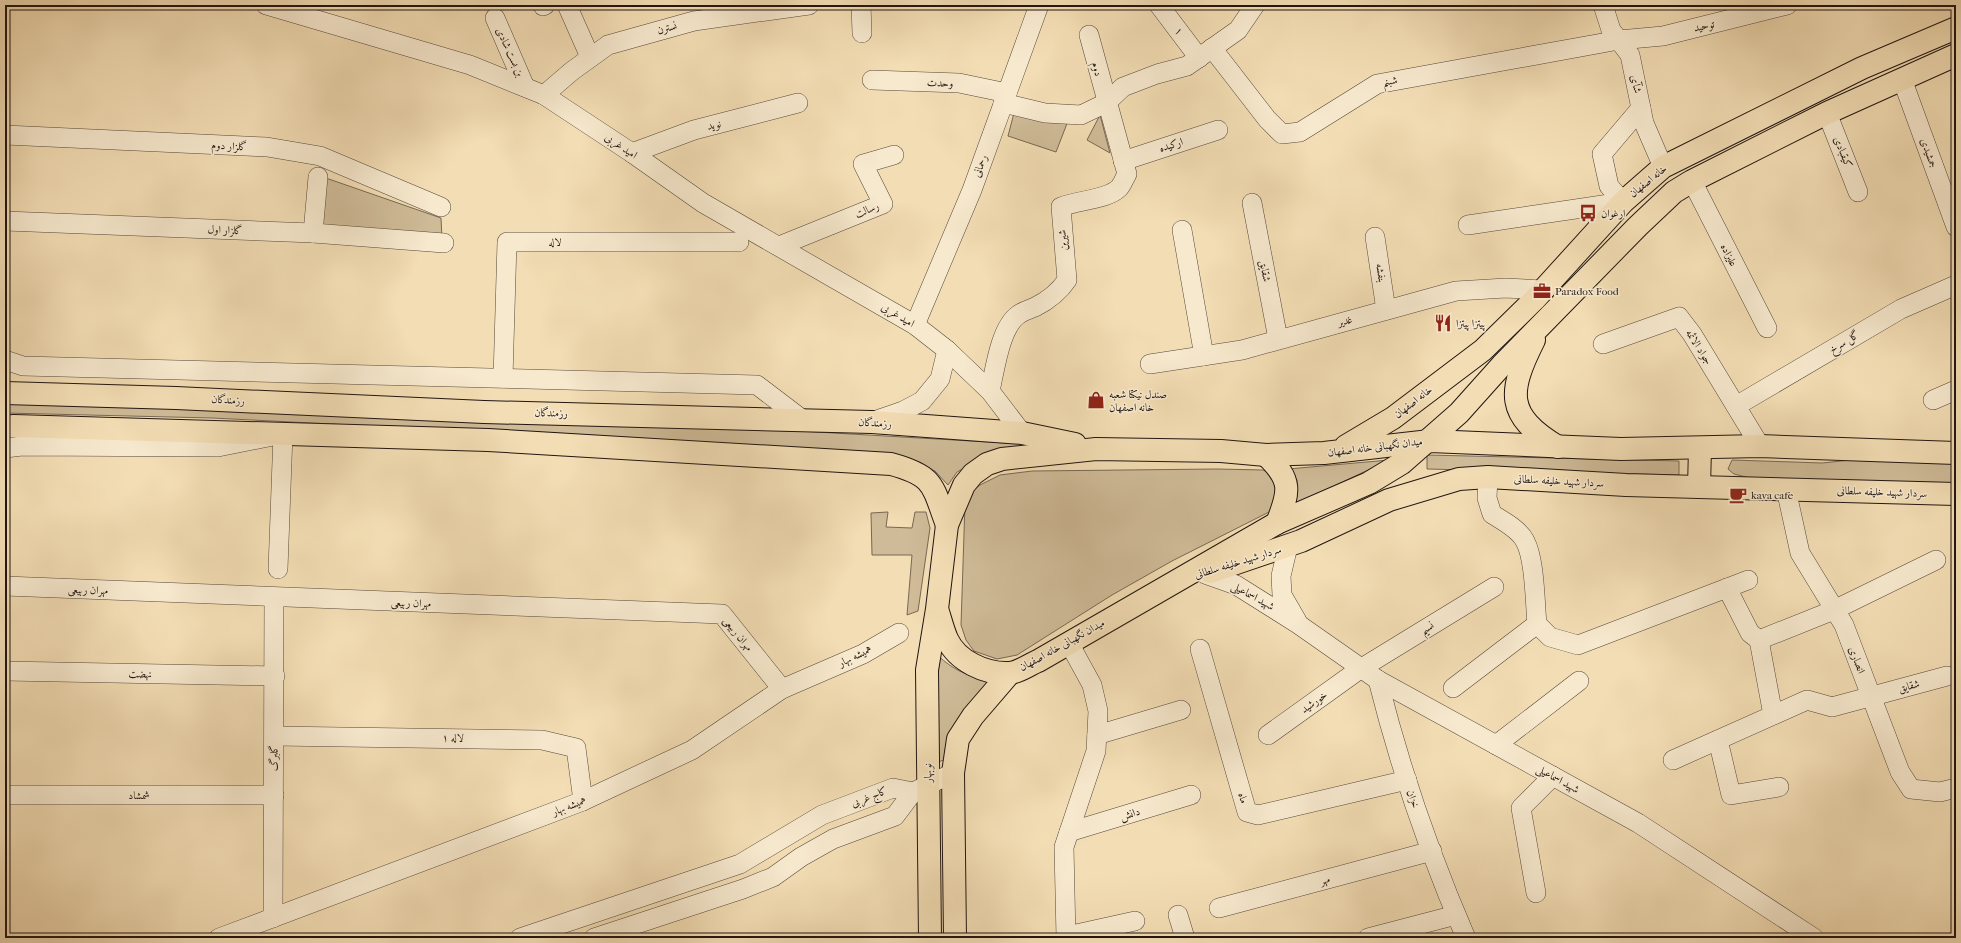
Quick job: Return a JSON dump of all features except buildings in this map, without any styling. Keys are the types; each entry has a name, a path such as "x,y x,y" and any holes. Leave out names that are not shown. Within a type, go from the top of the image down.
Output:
{"main road":[{"name":"خانه اصفهان","path":"1335,451 1393,418 1482,350 1542,290 1623,202 1663,167 1862,68 1956,28"},
{"path":"1430,440 1459,413 1544,321 1638,226 1674,192 1827,113 1956,55"},
{"path":"1544,321 1522,364 1516,387 1516,403 1524,421 1539,436 1558,447"},
{"name":"رزمندگان","path":"5,393 176,398 484,412 872,422 1022,433 1096,449"},
{"path":"5,427 14,426 488,440 891,464 912,470 928,480 936,494 947,525"},
{"path":"1430,440 1621,449 1760,446 1956,453"},
{"name":"میدان نگهبانی خانه اصفهان","path":"1430,440 1402,463 1369,483 1278,523 1038,661 1010,673 970,665 958,654 947,640 937,609 947,525 964,484 973,474 987,464 1002,459 1096,449 1221,451 1266,454 1335,451 1430,440"},
{"path":"1699,487 1700,448"},
{"path":"1266,454 1280,468 1287,482 1286,501 1278,523"},
{"name":"سردار شهید خلیفه سلطانی","path":"1179,579 1204,574 1288,546 1388,500 1459,479 1488,477 1699,487 1956,494"},
{"name":"نوبهار","path":"930,938 921,788 927,670 937,609"},
{"path":"955,938 953,773 958,739 973,716 1010,673"}],"street":[{"name":"امید غربی","path":"266,5 470,65 544,95 632,153 703,203 915,325 947,350 990,391 1022,433"},
{"path":"296,13 314,5"},
{"path":"567,5 590,57"},
{"name":"نسترن","path":"544,95 590,57 608,45 694,21 809,5"},
{"path":"860,5 862,33"},
{"name":"رحمانی","path":"915,325 972,190 1039,5"},
{"name":"۱","path":"1159,5 1206,53"},
{"name":"شآی","path":"1603,5 1612,30 1630,55 1644,123 1663,167"},
{"name":"توحید","path":"1619,40 1663,36 1787,5"},
{"path":"1005,98 1046,113 1081,115 1106,103 1123,87 1157,74 1187,66 1238,30 1253,6"},
{"name":"بن بست شادی","path":"495,18 525,87"},
{"name":"دوم","path":"1089,35 1106,103"},
{"name":"شبنم","path":"1206,53 1282,134 1300,132 1377,84 1619,40"},
{"name":"جمشیدی","path":"1902,79 1949,184 1956,227"},
{"name":"وحدت","path":"872,80 959,83 1005,98"},
{"name":"نوید","path":"632,153 694,130 798,103"},
{"name":"شیرین","path":"990,391 999,351 1008,325 1018,314 1043,303 1059,292 1068,280 1061,207 1071,202 1106,196 1118,189 1127,174 1106,103"},
{"path":"1623,202 1609,186 1602,154 1641,108"},
{"name":"کیقبادی","path":"1827,113 1858,192"},
{"name":"ارکیده","path":"1123,160 1218,130"},
{"name":"گلزار دوم","path":"5,135 267,147 320,156 441,207"},
{"name":"رسالت","path":"779,246 883,204 863,164 894,154"},
{"path":"313,233 318,177"},
{"name":"علیزاده","path":"1692,182 1767,328"},
{"path":"1468,225 1623,202"},
{"name":"شقایق","path":"1252,203 1278,339"},
{"name":"گلزار اول","path":"5,221 313,233 444,243"},
{"path":"1182,230 1204,356"},
{"name":"بنفشه","path":"1375,237 1386,310"},
{"name":"لاله","path":"503,378 507,242 739,242"},
{"name":"گل سرخ","path":"1736,406 1901,308 1956,285"},
{"name":"غدیر","path":"1150,364 1242,350 1456,291 1506,288 1542,290"},
{"name":"جواد الائمه","path":"1603,344 1680,317 1692,334 1760,446"},
{"path":"872,422 903,411 922,401 940,379 947,350"},
{"path":"5,360 23,366 757,385 803,420"},
{"path":"1932,400 1956,390"},
{"path":"5,448 22,446 218,447 283,434 278,569"},
{"path":"1488,477 1486,498 1492,514 1510,525 1525,541 1532,571 1537,624 1550,637 1578,645 1748,580"},
{"name":"انصاری","path":"1786,489 1800,553 1844,625 1900,772 1911,789 1940,792 1956,788"},
{"name":"شهید اسماعیلی","path":"1288,546 1281,576 1282,595 1298,624"},
{"path":"1759,640 1834,610 1936,560"},
{"name":"شهید اسماعیلی","path":"1204,574 1236,585 1298,624 1360,669 1378,680 1638,823 1814,938"},
{"name":"مهران ربیعی","path":"5,586 722,614 782,689"},
{"name":"نسیم","path":"1360,669 1494,586"},
{"path":"1727,588 1750,633 1759,640 1773,715"},
{"name":"گلبرگ","path":"273,918 275,736 274,597"},
{"path":"1453,688 1537,624"},
{"name":"همیشه بهار","path":"219,938 584,801 692,750 782,689 863,654 899,632"},
{"path":"1069,643 1092,685 1098,711 1096,751 1064,847 1066,937 1135,921"},
{"name":"ماه","path":"1200,649 1247,812 1258,814 1407,780"},
{"name":"خورشید","path":"1268,735 1360,669"},
{"name":"نهضت","path":"5,671 275,676"},
{"name":"شقایق","path":"1673,760 1807,700 1832,708 1947,676"},
{"name":"خزان","path":"1378,680 1394,745 1432,851 1466,938"},
{"path":"1496,745 1579,681"},
{"path":"1097,735 1181,710"},
{"name":"لاله ۱","path":"275,736 542,740 576,748 584,801"},
{"path":"1718,740 1731,795 1779,787"},
{"path":"589,913 596,937 743,889 773,877 801,857 833,839 895,816 921,788 953,773"},
{"path":"1536,893 1521,808 1554,776"},
{"name":"کاج غربی","path":"520,938 589,913 740,864 822,815 893,788 921,788"},
{"name":"شمشاد","path":"5,795 274,795"},
{"name":"دانش","path":"1069,832 1191,795"},
{"name":"مهر","path":"1219,908 1432,851"},
{"path":"1178,915 1185,938"},
{"path":"1368,938 1456,915"}],"shaded area":[{"path":"1014,113 1068,121 1056,152 1008,136"},
{"path":"1100,115 1110,153 1087,140"},
{"path":"323,177 441,218 442,239 319,228"},
{"path":"5,402 799,431 1040,445 975,462 957,472 948,485 935,471 912,460 412,428 212,418 5,413"},
{"path":"1427,455 1679,461 1679,475 1427,469"},
{"path":"1389,460 1296,504 1297,480 1288,469"},
{"path":"1732,460 1822,463 1851,460 1956,461 1956,487 1754,479 1734,474 1728,469"},
{"path":"1263,470 1275,475 1279,488 1271,511 1172,561 1112,595 1017,655 997,659 974,651 966,640 961,625 965,504 969,494 980,485 1000,475 1032,471"},
{"path":"888,512 886,527 912,528 915,512 926,512 930,528 918,611 907,615 912,555 872,555 871,513"},
{"path":"936,654 951,666 972,676 999,680 970,705 955,723 946,746 944,760 935,763"}],"place":[{"name":"ارغوان","path":"1588,213"},
{"name":"Paradox Food","path":"1542,291"},
{"name":"پیتزا پیتزا","path":"1443,323"},
{"name":"صندل نیکتا شعبه خانه اصفهان","path":"1096,400"},
{"name":"kava cafe","path":"1738,495"}]}
